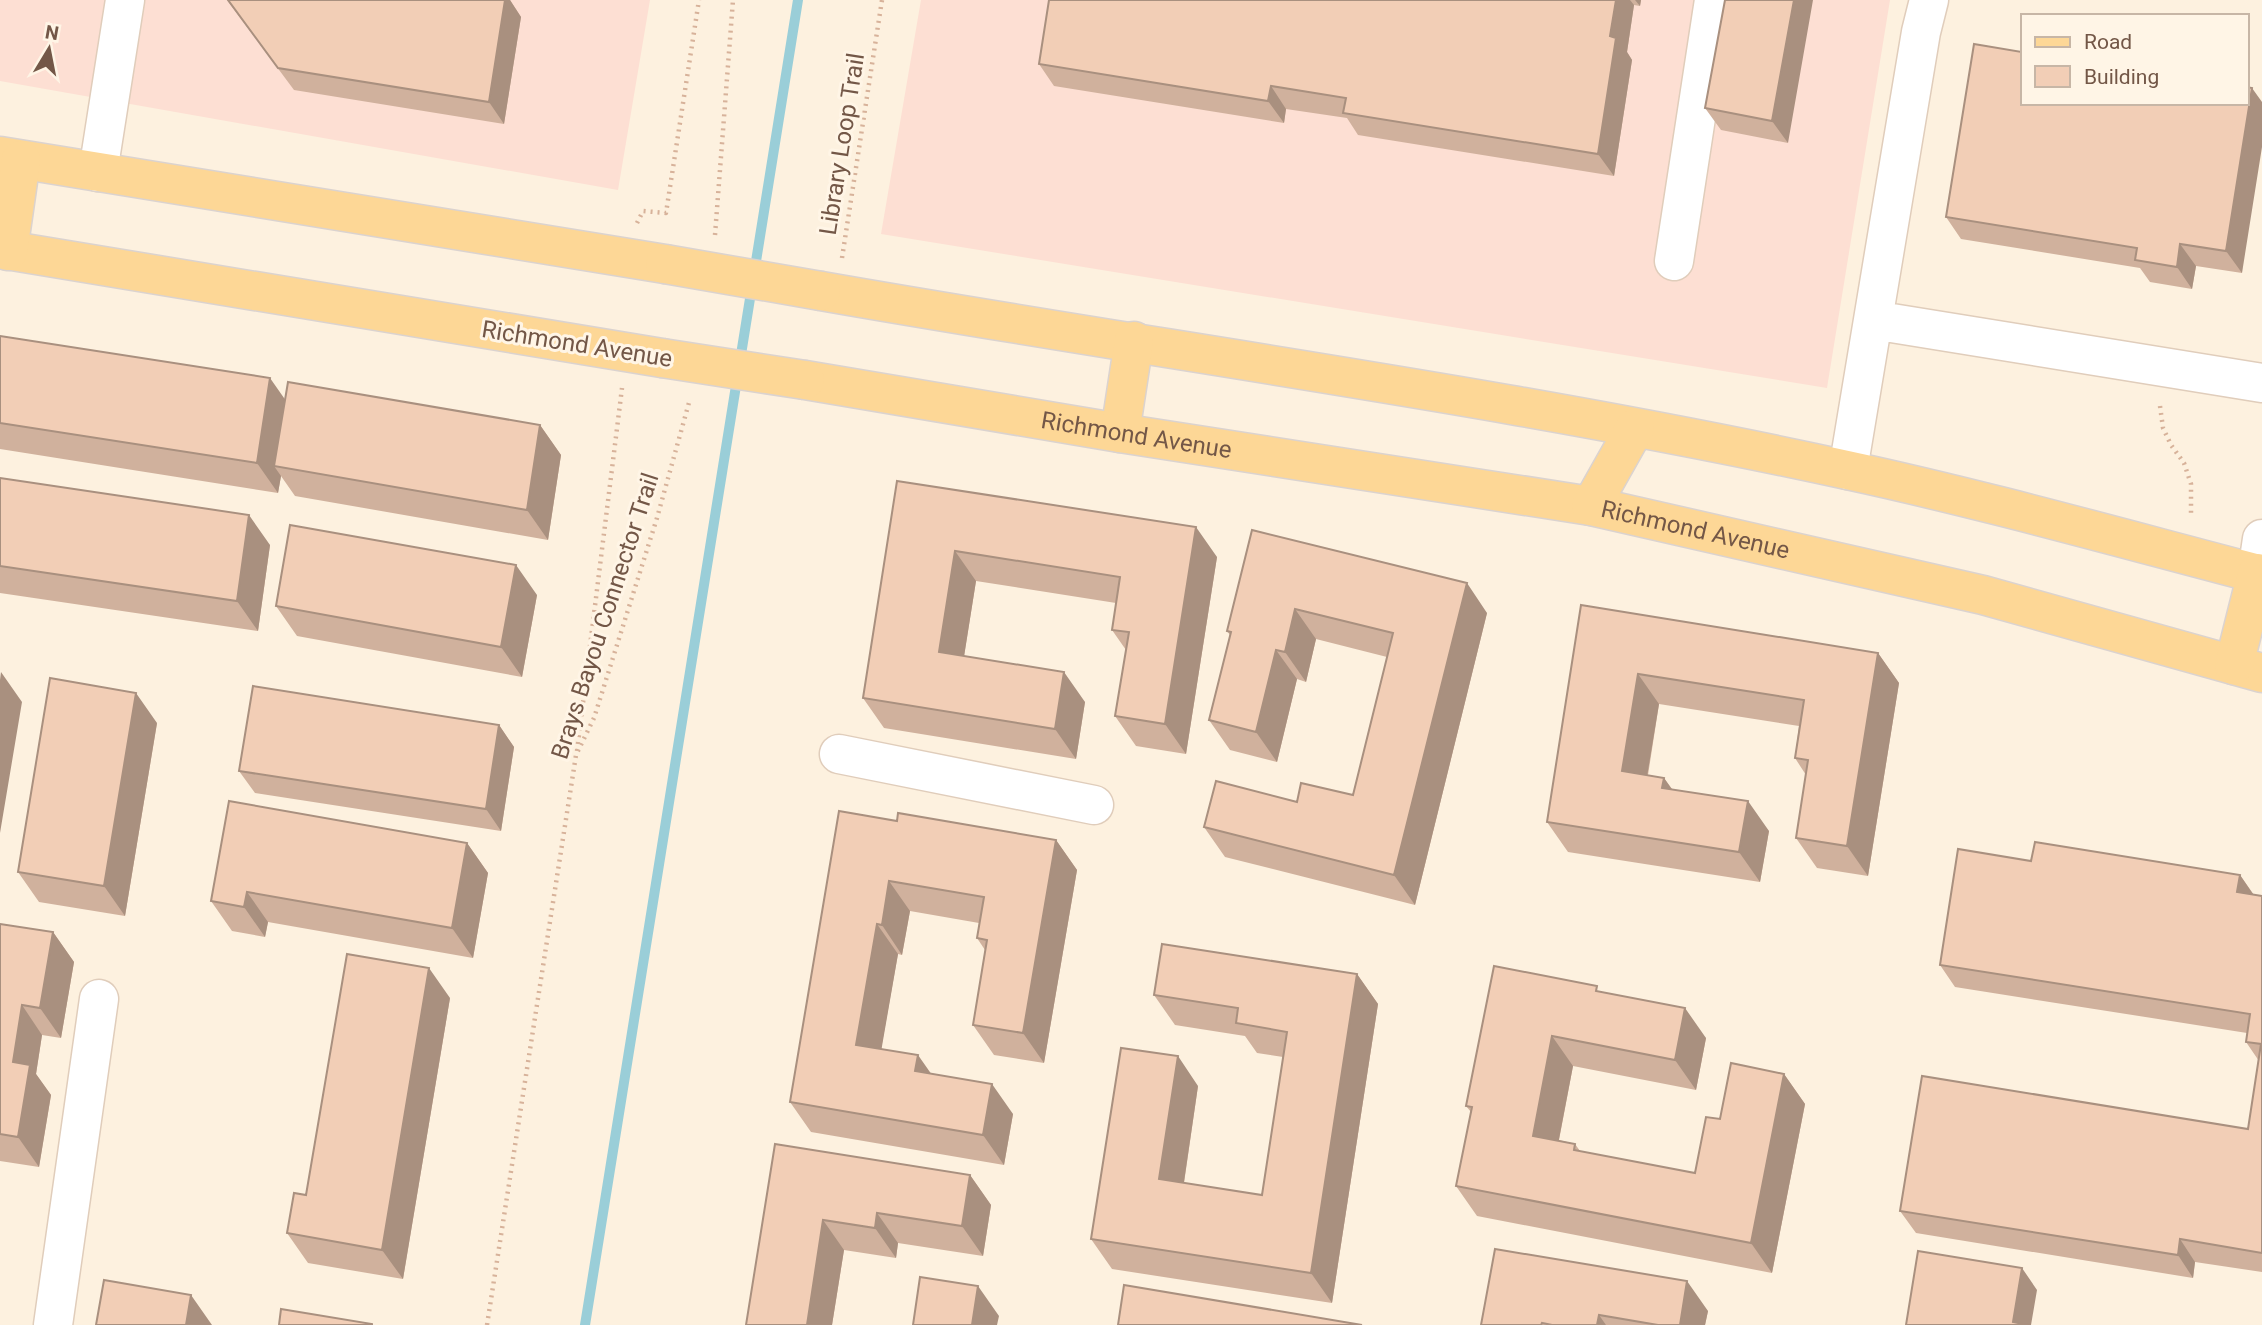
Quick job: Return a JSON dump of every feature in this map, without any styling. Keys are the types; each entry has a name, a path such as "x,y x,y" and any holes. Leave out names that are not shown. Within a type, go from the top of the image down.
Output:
{"main road":[{"path":"4,250 10,158 1134,341 1635,428 1848,470 2183,554 2260,562 2248,669"},
{"name":"Richmond Avenue","path":"4,250 1120,433 1591,506 1983,594 2248,669"},
{"path":"1120,433 1134,341"},
{"path":"1591,506 1635,428"}],"lane":[{"path":"98,173 125,0"},
{"path":"1674,261 1714,0"},
{"path":"1848,470 1921,32 1929,0"},
{"path":"1873,320 2262,383"},
{"path":"839,754 1094,805"},
{"path":"53,1325 99,999"}],"path":[{"path":"655,262 659,233 635,227 643,211 666,213 699,0"},
{"path":"714,240 733,0"},
{"name":"Library Loop Trail","path":"829,292 882,0"},
{"path":"2166,367 2160,405 2163,428 2184,463 2192,484 2191,516 2183,554"},
{"path":"576,755 623,379"},
{"name":"Brays Bayou Connector Trail","path":"487,1325 576,755 594,718 657,518 691,398"}],"shaded area":[{"path":"0,0 650,0 618,190 0,81"},
{"path":"921,0 1890,0 1827,388 881,234"}],"building":[{"path":"228,0 505,0 489,102 278,68"},
{"path":"1049,0 1616,0 1610,36 1616,38 1598,154 1343,113 1346,98 1271,86 1268,101 1039,64"},
{"path":"1725,0 1794,0 1772,121 1705,108"},
{"path":"1974,44 2021,52 2021,105 2248,105 2248,87 2252,88 2226,251 2180,244 2177,267 2135,260 2137,248 1946,217"},
{"path":"0,336 270,378 257,463 0,423"},
{"path":"288,382 540,425 527,510 274,466"},
{"path":"0,478 249,515 237,601 0,566"},
{"path":"897,481 1196,527 1165,724 1115,716 1129,632 1112,630 1120,577 955,551 939,652 1064,672 1055,729 863,698"},
{"path":"290,525 516,565 501,647 276,606"},
{"path":"1252,530 1467,583 1394,875 1204,827 1216,781 1297,802 1301,783 1353,795 1393,633 1295,609 1285,652 1276,650 1256,732 1209,720"},
{"path":"1581,605 1878,653 1847,846 1796,838 1808,760 1795,758 1804,700 1638,674 1622,771 1664,778 1662,788 1748,801 1739,852 1547,822"},
{"path":"50,678 136,693 104,886 18,872"},
{"path":"253,686 499,725 486,809 239,771"},
{"path":"229,801 467,843 452,928 247,892 244,907 211,901"},
{"path":"839,811 897,821 898,813 1056,840 1023,1033 973,1025 987,940 977,938 984,897 889,881 882,925 877,924 856,1045 918,1055 915,1071 992,1084 983,1135 790,1102"},
{"path":"2035,842 2240,875 2237,892 2262,896 2262,1253 2180,1239 2178,1255 1900,1211 1922,1076 2248,1129 2261,1044 2246,1042 2250,1014 1940,965 1958,849 2031,861"},
{"path":"0,924 53,932 40,1008 22,1005 13,1062 30,1065 18,1137 0,1134"},
{"path":"1162,944 1357,974 1311,1273 1091,1239 1121,1048 1178,1056 1159,1179 1262,1195 1287,1032 1236,1023 1238,1008 1154,995"},
{"path":"347,954 429,968 382,1250 287,1233 294,1193 306,1195"},
{"path":"1494,966 1597,986 1596,991 1685,1008 1675,1060 1552,1036 1533,1136 1575,1144 1574,1150 1695,1173 1706,1117 1720,1119 1731,1063 1784,1074 1751,1243 1456,1186 1472,1107 1466,1106"},
{"path":"775,1144 970,1175 962,1226 877,1213 875,1228 823,1220 807,1325 746,1325"},
{"path":"1495,1249 1687,1281 1680,1325 1658,1325 1599,1315 1597,1325 1481,1325"},
{"path":"1918,1251 2022,1268 2013,1322 2028,1325 1906,1325"},
{"path":"920,1277 978,1286 972,1325 913,1325"},
{"path":"104,1280 191,1295 186,1325 96,1325"},
{"path":"1124,1285 1362,1325 1118,1325"},
{"path":"281,1309 372,1324 372,1325 279,1325"}],"waterway":[{"path":"585,1325 798,0"}]}
